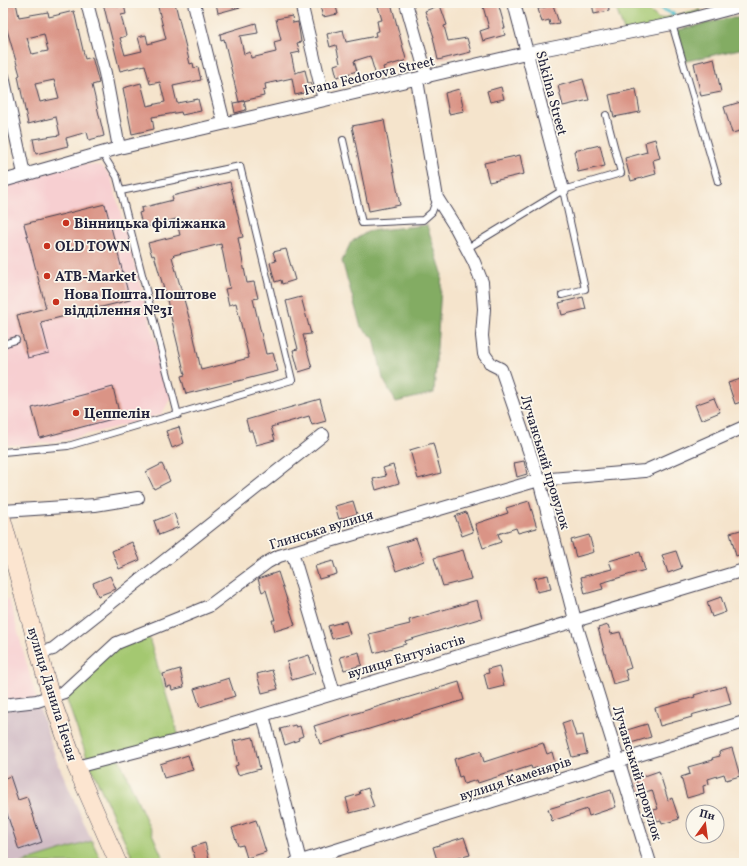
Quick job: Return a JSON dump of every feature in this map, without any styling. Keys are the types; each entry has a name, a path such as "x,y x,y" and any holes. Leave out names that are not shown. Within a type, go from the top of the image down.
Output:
{"main road":[{"name":"вулиця Данила Нечая","path":"3,521 52,697 76,767 118,863"}],"street":[{"path":"87,3 105,73 119,148"},
{"path":"194,3 224,123"},
{"path":"301,3 324,100"},
{"name":"Лучанський провулок","path":"406,3 422,79 437,198 456,228 474,262 482,282 484,309 482,336 484,354 491,364 500,369 539,480 575,620 650,863"},
{"name":"Shkilna Street","path":"514,3 526,54 563,190"},
{"name":"Ivana Fedorova Street","path":"3,181 119,148 224,123 422,79 526,54 672,24 724,6 744,5"},
{"path":"3,76 24,174"},
{"name":"Глинська вулиця","path":"3,705 37,701 64,692 117,643 210,606 268,562 292,552 539,480 645,471 744,427"},
{"path":"39,653 53,649 323,435"},
{"path":"3,511 95,504 138,498"},
{"path":"292,552 334,693"},
{"name":"вулиця Ентузіастів","path":"76,767 180,740 744,570"},
{"path":"263,715 298,862"},
{"name":"вулиця Каменярів","path":"298,862 744,722"}],"lane":[{"path":"672,24 718,182"},
{"path":"466,249 563,190 621,173 606,115"},
{"path":"343,140 362,223 423,220 432,212 437,198"},
{"path":"102,153 117,177 178,415"},
{"path":"3,452 68,446 178,415 292,380 240,166 121,192"},
{"path":"562,295 585,289 563,190"},
{"path":"3,344 16,340"}],"shaded area":[{"path":"79,163 102,166 111,177 171,397 162,414 143,420 65,440 26,445 3,445 3,185"},
{"path":"9,599 37,701 3,705 3,601"},
{"path":"37,701 57,761 92,841 21,863 3,863 3,705"}],"green space":[{"path":"614,3 640,3 659,19 701,9 699,17 625,33"},
{"path":"728,18 744,18 744,48 683,62 674,31"},
{"path":"427,225 442,273 434,393 396,402 383,379 374,338 361,327 342,261 351,242 369,231"},
{"path":"147,631 180,740 118,756 165,863 135,863 89,763 64,692 109,649"},
{"path":"92,841 102,863 21,863"}],"building":[{"path":"3,3 16,3 19,17 48,12 49,17 74,11 85,59 92,57 99,83 92,85 104,136 89,140 87,132 66,138 68,146 36,154 33,139 60,135 56,117 28,124 18,76 20,75 5,23","holes":["44,34 48,51 32,54 27,38","54,80 59,98 40,102 35,84"]},
{"path":"103,3 117,3 118,7 124,5 126,14 121,15 126,36 120,38 125,55 142,51 138,37 146,35 148,44 166,39 157,3 175,3 190,64 193,63 194,68 198,67 201,80 173,86 177,103 198,99 201,111 182,115 181,112 152,117 154,129 132,134 123,88 141,83 147,106 165,102 160,82 150,84 145,65 120,71"},
{"path":"216,3 244,3 244,6 218,13"},
{"path":"335,3 338,14 323,17 320,6"},
{"path":"377,3 391,3 406,59 404,61 383,67 385,74 376,76 370,56 354,61 357,71 337,77 334,65 340,63 336,45 330,47 327,34 343,30 346,42 376,36 375,32 379,31 377,21 382,20"},
{"path":"482,3 498,3 505,28 503,28 505,35 483,41 480,31 489,28"},
{"path":"592,3 608,3 609,11 594,14"},
{"path":"440,5 447,25 444,26 448,41 467,38 471,52 438,60 434,37 425,11"},
{"path":"553,5 559,23 550,25 549,20 542,22 538,9"},
{"path":"292,16 293,23 298,22 301,42 297,43 300,52 291,54 295,73 305,70 308,83 311,83 313,91 295,95 292,78 265,84 266,90 263,91 264,96 239,102 224,39 221,40 220,34 256,23 258,33 240,36 244,54 250,52 251,58 276,52 274,42 281,40 276,19"},
{"path":"714,58 721,92 701,96 694,63"},
{"path":"583,79 589,100 563,106 558,86"},
{"path":"501,87 504,99 490,102 487,91"},
{"path":"459,89 464,111 449,114 445,93"},
{"path":"636,89 640,112 614,117 609,95"},
{"path":"244,101 246,110 235,113 233,103"},
{"path":"744,101 744,130 732,133 724,107"},
{"path":"384,120 400,205 369,211 352,126"},
{"path":"655,139 660,158 653,160 656,174 631,181 625,158 647,152 645,142"},
{"path":"600,145 605,166 578,172 574,151"},
{"path":"520,155 524,174 489,182 484,163"},
{"path":"230,182 243,237 238,238 247,283 254,282 258,298 253,299 266,354 273,353 278,371 186,394 181,376 185,375 166,296 154,255 152,256 148,243 180,235 176,219 143,228 139,213 142,212 141,208 173,200 172,196","holes":["221,244 230,288 225,289 229,305 236,303 249,358 201,370 192,328 172,257 174,255"]},
{"path":"105,204 130,300 41,322 49,353 28,358 17,315 46,308 24,224"},
{"path":"286,249 295,280 282,284 281,280 275,282 270,263 276,261 273,252"},
{"path":"301,297 311,334 303,335 312,368 299,372 293,350 298,349 286,301"},
{"path":"583,297 586,309 562,315 559,303"},
{"path":"744,378 744,401 735,404 728,383"},
{"name":"Цеппелін","path":"113,387 120,417 40,438 32,408"},
{"path":"714,398 720,412 701,420 695,405"},
{"path":"320,399 326,421 312,425 309,416 271,427 275,440 256,445 252,431 249,431 246,420"},
{"path":"179,427 184,443 172,448 166,431"},
{"path":"433,443 441,473 418,479 410,450"},
{"path":"524,461 527,474 517,477 514,463"},
{"path":"162,464 170,481 154,489 146,472"},
{"path":"393,465 399,483 376,490 373,479 386,476 383,468"},
{"path":"353,501 357,514 339,519 335,506"},
{"path":"529,501 537,528 518,533 516,528 498,534 501,542 483,548 475,524 508,513 506,508"},
{"path":"466,512 473,532 462,536 455,516"},
{"path":"174,513 179,527 159,535 154,521"},
{"path":"744,529 744,553 736,556 730,533"},
{"path":"589,535 594,552 576,557 571,540"},
{"path":"416,538 424,561 396,571 388,547"},
{"path":"132,542 140,560 119,569 112,551"},
{"path":"463,550 471,579 443,586 434,558"},
{"path":"676,551 682,568 668,573 662,555"},
{"path":"640,552 645,570 601,583 603,589 585,594 581,577 612,569 609,561"},
{"path":"333,561 337,574 319,579 315,566"},
{"path":"278,572 295,625 275,631 272,620 275,620 266,590 262,592 258,579"},
{"path":"548,575 551,589 537,592 534,578"},
{"path":"110,576 116,589 98,596 93,583"},
{"path":"721,597 726,612 712,617 707,602"},
{"path":"477,600 482,618 405,641 406,644 374,653 369,634 410,624 409,620"},
{"path":"346,621 350,634 332,639 328,626"},
{"path":"608,625 611,634 620,632 631,668 625,670 628,680 613,684 598,628"},
{"path":"359,652 362,665 344,670 340,657"},
{"path":"309,655 315,673 292,680 287,662"},
{"path":"499,666 504,686 488,690 484,674 489,673 488,669"},
{"path":"180,669 184,687 172,690 171,686 166,687 163,674"},
{"path":"272,670 278,689 262,693 257,674"},
{"path":"229,678 235,696 200,707 194,689"},
{"path":"459,682 464,700 320,744 314,726"},
{"path":"726,686 731,704 691,715 692,717 660,726 655,708 695,697 694,695"},
{"path":"571,720 576,736 583,735 587,754 572,757 562,723"},
{"path":"647,724 651,737 631,743 627,730"},
{"path":"295,725 296,727 300,726 303,736 298,738 299,740 285,745 280,729"},
{"path":"253,737 260,769 238,775 235,766 238,765 233,741"},
{"path":"543,743 547,754 552,752 555,763 532,769 531,766 478,783 477,780 464,784 462,776 459,777 454,759 481,751 484,762"},
{"path":"732,748 740,776 726,780 724,774 708,779 709,784 703,786 704,793 687,798 681,777 690,774 688,767 713,760 712,758 720,756 719,752"},
{"path":"188,755 193,770 164,778 160,764"},
{"path":"659,771 668,800 672,798 679,819 662,824 661,820 657,821 653,810 658,809 652,790 640,794 636,779"},
{"path":"10,776 18,800 27,797 42,842 19,850 3,802 3,779"},
{"path":"368,788 374,807 350,813 346,798 360,794 359,791"},
{"path":"611,790 616,807 589,816 587,809 552,821 548,809"},
{"path":"256,820 266,852 247,858 243,845 238,846 232,828"},
{"path":"464,837 470,855 438,863 433,847"},
{"path":"205,843 209,859 196,862 192,847"}],"waterway":[{"path":"656,3 664,10 674,14"}],"place":[{"name":"Вінницька філіжанка","path":"66,223"},
{"name":"OLD TOWN","path":"47,246"},
{"name":"ATB-Market","path":"47,276"},
{"name":"Нова Пошта. Поштове відділення №31","path":"56,302"},
{"name":"Цеппелін","path":"76,413"}]}
